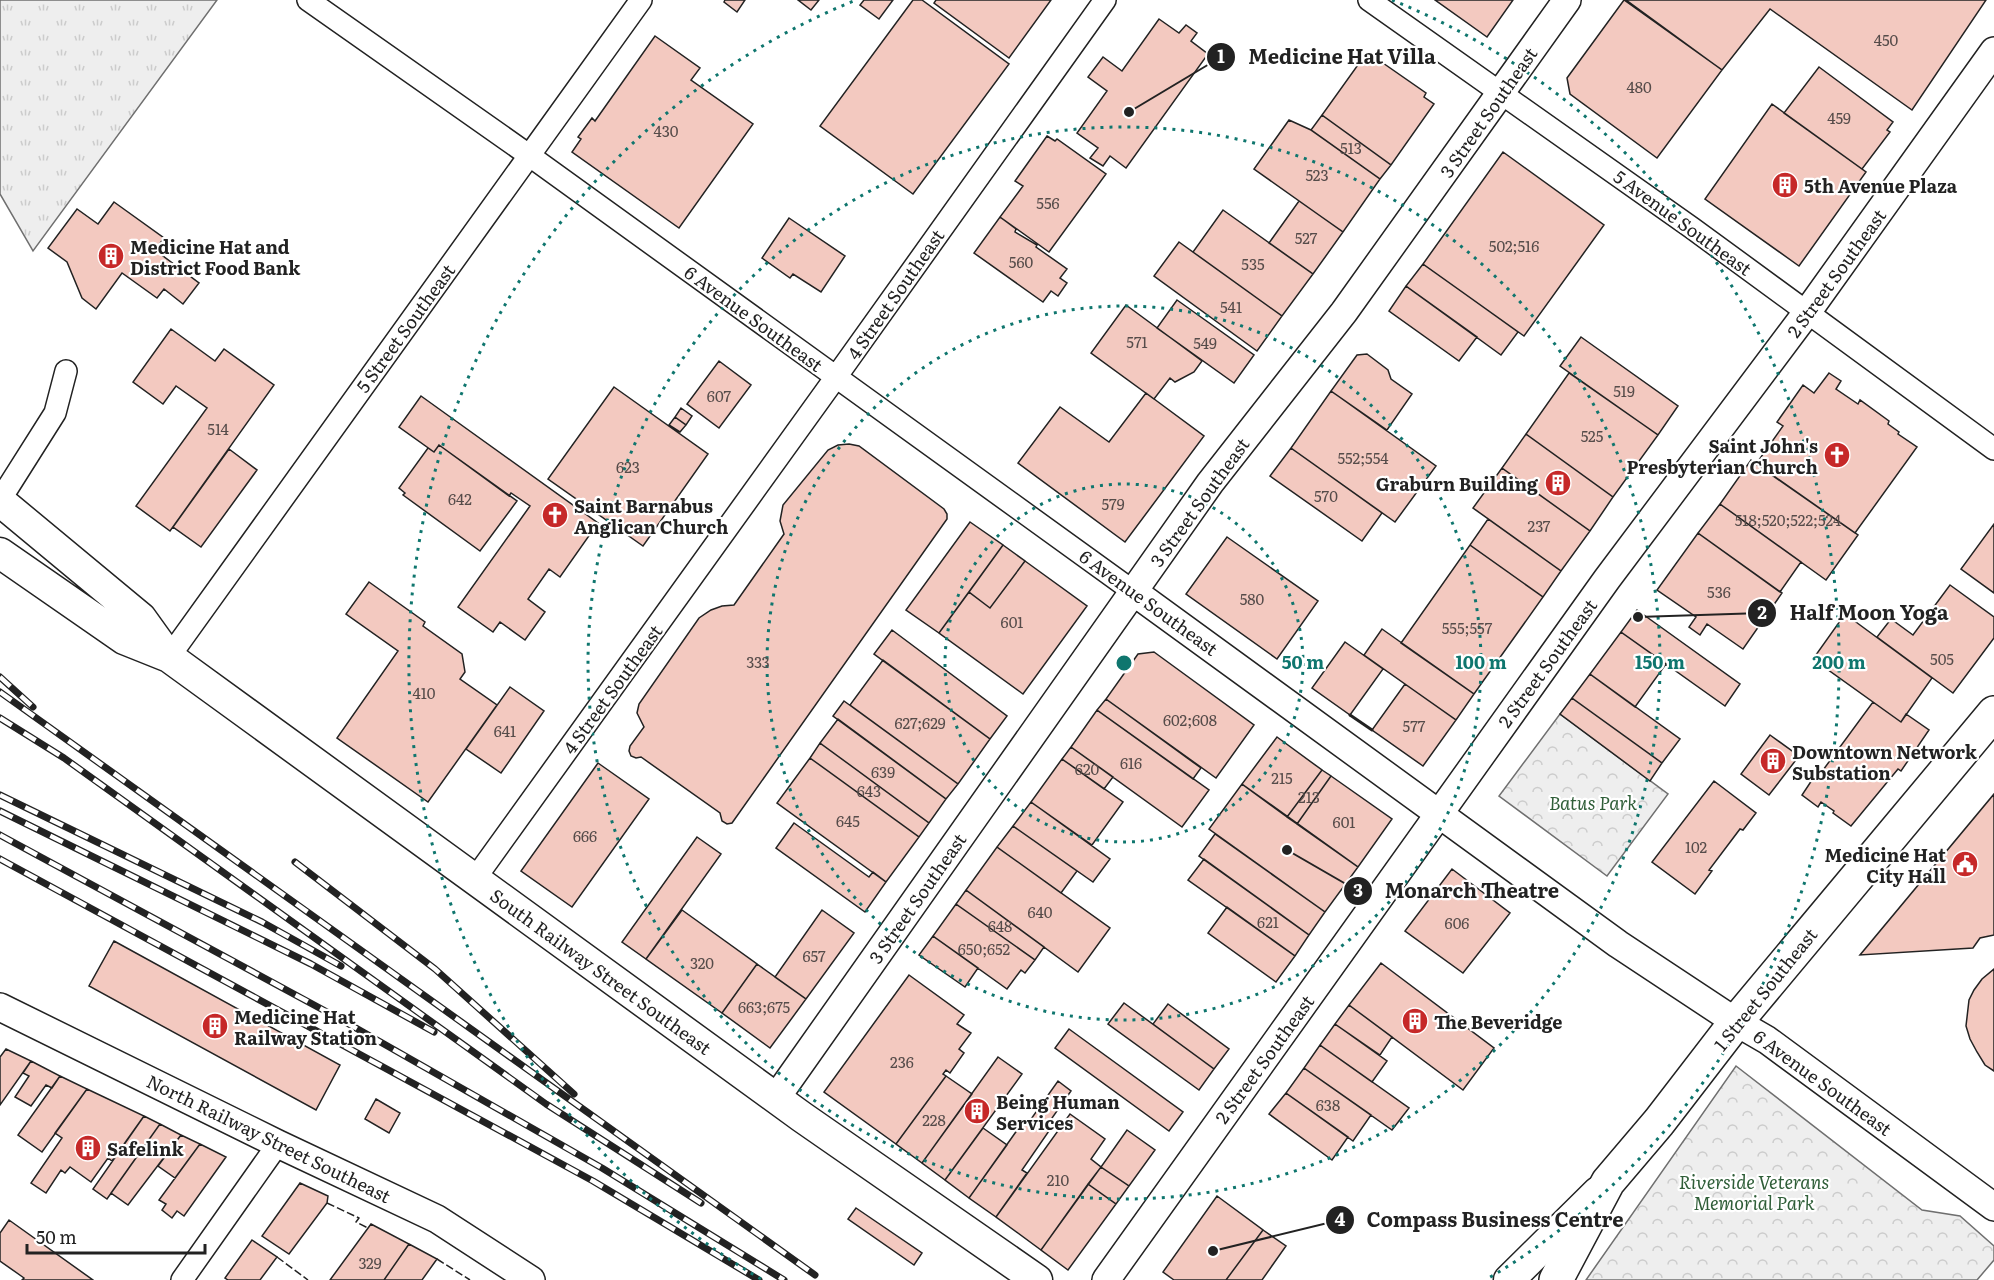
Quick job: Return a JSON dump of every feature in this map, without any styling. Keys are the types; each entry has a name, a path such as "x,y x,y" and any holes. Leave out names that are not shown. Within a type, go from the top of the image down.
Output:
{"main road":[{"name":"South Railway Street Southeast","path":"0,500 141,618 169,657"},
{"name":"South Railway Street Southeast","path":"0,553 124,639 169,657 776,1098 1037,1280"},
{"name":"1 Street Southeast","path":"1556,1280 1608,1182 1659,1122 1736,1022 1994,713"},
{"path":"1509,1280 1608,1182"}],"street":[{"name":"6 Avenue Southeast","path":"308,0 530,156 1618,944 1767,1040 1992,1205"},
{"name":"5 Street Southeast","path":"169,657 641,0"},
{"name":"4 Street Southeast","path":"474,879 1105,0"},
{"name":"5 Avenue Southeast","path":"1369,0 1808,311 1994,449"},
{"name":"3 Street Southeast","path":"776,1098 1210,483 1344,312 1567,0"},
{"name":"2 Street Southeast","path":"1106,1280 1607,579 1808,311 1994,51"},
{"name":"South Railway Street Southeast","path":"0,500 55,413 66,371"},
{"name":"North Railway Street Southeast","path":"0,1008 437,1219 531,1280"},
{"path":"182,1280 278,1144"}],"green space":[{"path":"0,0 217,0 33,251 0,194"},
{"name":"Batus Park","path":"1560,714 1668,794 1607,876 1499,796"},
{"name":"Riverside Veterans Memorial Park","path":"1736,1066 1922,1210 1960,1216 1994,1246 1994,1260 1977,1280 1586,1280"}],"building":[{"path":"725,0 745,0 737,12 724,2"},
{"path":"798,0 819,0 811,10"},
{"path":"864,0 893,0 879,19 860,5"},
{"path":"913,0 922,0 1009,64 913,194 820,126"},
{"path":"936,0 1051,0 1009,58 934,3"},
{"path":"1435,0 1513,0 1487,37"},
{"path":"1624,0 1722,70 1657,158 1570,94 1567,78"},
{"path":"1626,0 1986,0 1912,110 1770,9 1722,70"},
{"path":"1159,19 1179,33 1186,25 1197,33 1191,41 1208,54 1126,168 1110,156 1103,166 1090,158 1098,148 1077,133 1107,91 1088,77 1103,57 1122,71"},
{"path":"655,36 700,68 691,80 753,124 679,228 572,152 581,139 578,137 592,118 595,121"},
{"path":"1365,55 1378,64 1380,61 1426,93 1424,97 1434,104 1391,165 1322,115"},
{"path":"1819,67 1893,122 1887,130 1890,132 1862,169 1784,113"},
{"name":"5th Avenue Plaza","path":"1772,104 1866,172 1799,266 1705,199"},
{"path":"1322,115 1391,165 1380,179 1311,130"},
{"path":"1289,120 1311,130 1380,179 1343,232 1254,169"},
{"path":"1047,136 1055,141 1057,139 1106,174 1049,252 1000,217 1023,186 1015,181"},
{"path":"1503,152 1604,225 1524,336 1423,264"},
{"path":"1299,201 1343,232 1313,274 1269,243"},
{"name":"Medicine Hat and District Food Bank","path":"114,202 164,238 155,250 199,283 183,304 164,289 157,298 122,273 96,309 82,298 67,262 48,248 77,209 98,224"},
{"path":"1223,210 1313,274 1282,316 1193,252"},
{"path":"1000,217 1016,229 1015,232 1037,245 1036,247 1067,269 1060,278 1067,283 1058,296 1051,291 1043,302 974,253"},
{"path":"789,218 845,256 821,292 793,274 790,278 762,258"},
{"path":"1179,242 1282,316 1257,351 1154,276"},
{"path":"1423,264 1518,332 1501,355 1406,286"},
{"path":"1406,286 1477,337 1459,361 1389,311"},
{"path":"1177,300 1254,355 1234,383 1157,328"},
{"path":"1126,305 1202,361 1194,372 1175,382 1170,378 1154,399 1091,353"},
{"path":"171,329 215,361 224,349 274,385 170,531 136,506 207,408 176,386 163,404 133,382"},
{"path":"1581,337 1678,406 1658,435 1560,366"},
{"path":"1367,354 1388,370 1391,379 1412,394 1387,430 1331,391 1357,355"},
{"path":"719,361 751,385 719,428 687,404"},
{"path":"1569,373 1658,435 1613,497 1526,434"},
{"name":"Saint John's Presbyterian Church","path":"1829,373 1841,381 1836,389 1858,404 1860,400 1889,421 1888,424 1899,432 1898,434 1917,447 1855,533 1756,464 1783,426 1777,422 1803,385 1814,393"},
{"path":"614,387 708,454 643,546 548,479"},
{"path":"1331,391 1436,466 1395,522 1291,448"},
{"path":"1146,393 1204,436 1125,542 1018,463 1060,407 1109,442"},
{"name":"Saint Barnabus Anglican Church","path":"421,396 598,523 560,577 549,569 528,599 545,612 525,640 500,622 493,632 458,607 530,506 511,493 509,496 439,445 434,452 399,427"},
{"path":"681,408 692,416 686,425 675,417"},
{"path":"675,417 686,425 680,432 669,425"},
{"name":"Graburn Building","path":"1526,434 1613,497 1590,531 1502,468"},
{"path":"439,445 517,501 480,551 403,495 405,493 399,488 428,448 434,452"},
{"path":"838,445 859,446 944,509 947,519 732,823 727,824 722,821 720,813 641,757 631,756 630,746 644,727 637,713 639,704 699,618 711,610 734,605 784,534 780,521 783,505 828,450"},
{"path":"1291,448 1382,513 1362,541 1270,476"},
{"path":"229,449 257,470 201,547 173,527"},
{"path":"1751,460 1858,535 1826,580 1720,504"},
{"path":"1502,468 1590,531 1561,571 1473,508"},
{"path":"1720,504 1801,562 1780,592 1698,533"},
{"path":"1488,519 1561,571 1543,597 1470,545"},
{"path":"970,522 1003,545 939,633 906,610"},
{"path":"1994,524 1994,593 1961,569"},
{"path":"1698,533 1782,593 1743,649 1707,624 1700,635 1689,627 1696,617 1657,590"},
{"path":"1227,537 1318,601 1277,659 1186,594"},
{"path":"1003,545 1025,561 990,608 969,592"},
{"path":"1470,545 1543,597 1474,694 1401,643"},
{"path":"1025,561 1087,606 1023,694 939,633 969,592 990,608"},
{"path":"369,582 425,622 423,626 462,654 465,672 460,679 497,705 428,802 337,738 398,651 346,614"},
{"path":"1950,585 1994,617 1994,638 1953,693 1877,637 1891,619 1913,635"},
{"path":"1637,610 1740,684 1725,706 1621,632"},
{"path":"1845,614 1932,678 1901,722 1813,659"},
{"path":"1382,629 1474,694 1456,720 1364,655"},
{"path":"892,630 1007,716 990,739 874,654"},
{"path":"1621,632 1666,664 1635,707 1590,674"},
{"path":"1345,642 1383,669 1350,715 1312,688"},
{"path":"1154,652 1254,725 1216,778 1106,699 1138,654"},
{"path":"883,660 990,739 958,784 850,705"},
{"path":"1590,674 1680,739 1662,763 1572,698"},
{"path":"1405,684 1456,720 1423,766 1372,730"},
{"path":"510,687 544,711 501,773 466,749"},
{"path":"1572,698 1662,763 1650,781 1560,714"},
{"path":"1106,699 1201,768 1193,779 1097,710"},
{"path":"844,701 958,784 946,799 833,716"},
{"path":"1873,702 1901,722 1906,714 1929,730 1901,771 1898,769 1851,826 1821,802 1818,807 1802,795 1812,780 1815,781"},
{"path":"1097,710 1209,790 1182,827 1071,747"},
{"path":"838,719 946,799 929,823 820,743"},
{"name":"Downtown Network Substation","path":"1770,735 1799,756 1769,795 1741,774"},
{"path":"1277,737 1322,770 1287,817 1242,784"},
{"path":"820,743 929,823 919,837 810,758"},
{"path":"1071,747 1113,777 1104,789 1062,759"},
{"path":"810,758 919,837 886,882 777,803"},
{"path":"1062,759 1123,802 1092,845 1031,802"},
{"path":"598,763 649,799 572,907 521,871"},
{"path":"1322,770 1331,776 1297,824 1287,817"},
{"path":"1331,776 1392,819 1358,867 1297,824"},
{"path":"1714,781 1756,813 1743,830 1740,829 1709,870 1712,871 1695,894 1652,862"},
{"path":"1242,784 1358,867 1325,912 1209,829"},
{"name":"Medicine Hat City Hall","path":"1994,794 1994,935 1980,938 1973,948 1860,955"},
{"path":"1031,802 1110,859 1093,882 1013,826"},
{"path":"794,823 869,877 873,872 886,882 865,912 776,848"},
{"path":"1013,826 1077,871 1061,893 997,847"},
{"path":"1215,834 1325,912 1309,935 1199,856"},
{"path":"697,837 721,854 646,959 622,942"},
{"path":"997,847 1110,928 1078,972 966,890"},
{"path":"1204,859 1309,935 1295,956 1188,880"},
{"path":"1452,869 1510,913 1463,973 1405,931"},
{"path":"966,890 1044,947 1035,960 956,904"},
{"path":"956,904 1035,960 1025,973 1021,970 1007,989 933,936"},
{"path":"1227,907 1295,956 1276,982 1208,933"},
{"path":"682,910 757,964 722,1013 646,959"},
{"path":"822,910 854,933 806,999 775,977"},
{"path":"933,936 978,968 965,987 919,955"},
{"name":"Medicine Hat Railway Station","path":"114,941 340,1065 316,1110 89,986"},
{"name":"The Beveridge","path":"1381,963 1494,1048 1463,1090 1349,1005"},
{"path":"757,964 806,999 770,1048 722,1013"},
{"path":"1994,969 1994,1071 1985,1065 1970,1039 1966,1026 1969,1000 1982,979"},
{"path":"909,975 964,1015 957,1024 971,1033 959,1049 964,1053 950,1073 946,1070 943,1074 946,1076 896,1144 824,1092"},
{"path":"1124,1003 1214,1069 1199,1090 1108,1024"},
{"path":"1168,1004 1229,1049 1214,1069 1153,1024"},
{"path":"1349,1005 1392,1037 1380,1055 1335,1024"},
{"path":"1335,1024 1387,1061 1372,1082 1320,1045"},
{"path":"1069,1029 1183,1112 1169,1131 1055,1048"},
{"path":"1320,1045 1409,1108 1392,1130 1304,1068"},
{"path":"6,1049 31,1061 0,1105 0,1057"},
{"name":"Being Human Services","path":"998,1057 1022,1074 945,1180 922,1163"},
{"path":"31,1061 60,1076 52,1088 46,1085 31,1106 15,1097 29,1076 23,1073"},
{"path":"1304,1068 1371,1115 1353,1141 1286,1093"},
{"path":"60,1076 87,1089 42,1152 18,1135"},
{"path":"946,1076 972,1094 922,1163 896,1144"},
{"path":"1058,1081 1071,1091 1045,1128 1049,1131 1022,1170 1027,1173 996,1217 969,1198 1025,1119 1029,1122"},
{"name":"Safelink","path":"87,1089 144,1116 112,1161 108,1158 91,1182 70,1167 65,1173 61,1170 46,1193 31,1183 62,1138 55,1133"},
{"path":"1286,1093 1348,1137 1332,1160 1269,1114"},
{"path":"376,1099 400,1113 389,1133 365,1119"},
{"path":"1070,1114 1105,1139 1091,1159 1101,1167 1041,1250 996,1217"},
{"path":"144,1116 160,1124 107,1199 93,1189"},
{"path":"160,1124 181,1135 128,1205 111,1193"},
{"path":"983,1128 1007,1145 969,1198 945,1180"},
{"path":"1127,1130 1155,1150 1129,1186 1101,1167"},
{"path":"181,1135 200,1144 175,1178 158,1166"},
{"path":"200,1144 226,1157 184,1216 177,1211 172,1218 162,1210 166,1204 159,1200"},
{"path":"1101,1167 1129,1186 1116,1204 1088,1184"},
{"path":"300,1183 328,1196 327,1203 289,1254 262,1236"},
{"path":"1088,1184 1116,1204 1068,1270 1041,1250"},
{"path":"1217,1196 1263,1230 1226,1280 1174,1280 1163,1272"},
{"path":"856,1208 922,1253 914,1265 848,1219"},
{"path":"9,1220 93,1280 22,1280 24,1278 0,1261 0,1233"},
{"path":"371,1224 409,1244 384,1280 330,1280"},
{"path":"371,1224 409,1244 384,1280 330,1280"},
{"path":"1263,1230 1286,1246 1262,1280 1226,1280"},
{"path":"252,1240 277,1257 260,1280 228,1280 225,1278"},
{"path":"409,1244 437,1259 422,1280 384,1280"}],"railway":[{"path":"0,677 33,707"},
{"path":"0,692 815,1275"},
{"path":"0,718 64,758 546,1104 701,1203"},
{"path":"0,795 262,922 341,966"},
{"path":"0,811 311,964 434,1032"},
{"path":"0,835 340,1019 602,1168 784,1280"},
{"path":"0,859 593,1181 759,1280"},
{"path":"295,862 435,969 574,1094"}],"fence":[{"path":"327,1203 359,1218 356,1222 368,1228"},
{"path":"277,1257 308,1280"},
{"path":"437,1259 470,1280"}],"wall":[{"path":"1350,715 1372,730"}],"place":[{"name":"Medicine Hat Villa","path":"1129,112"},
{"name":"5th Avenue Plaza","path":"1785,185"},
{"name":"Medicine Hat and District Food Bank","path":"111,256"},
{"name":"Saint John's Presbyterian Church","path":"1837,455"},
{"name":"Graburn Building","path":"1558,483"},
{"name":"Saint Barnabus Anglican Church","path":"555,515"},
{"name":"Half Moon Yoga","path":"1638,617"},
{"name":"Downtown Network Substation","path":"1773,761"},
{"name":"Monarch Theatre","path":"1287,850"},
{"name":"Medicine Hat City Hall","path":"1965,864"},
{"name":"The Beveridge","path":"1415,1021"},
{"name":"Medicine Hat Railway Station","path":"215,1026"},
{"name":"Being Human Services","path":"977,1111"},
{"name":"Safelink","path":"88,1148"},
{"name":"Compass Business Centre","path":"1213,1251"}]}
